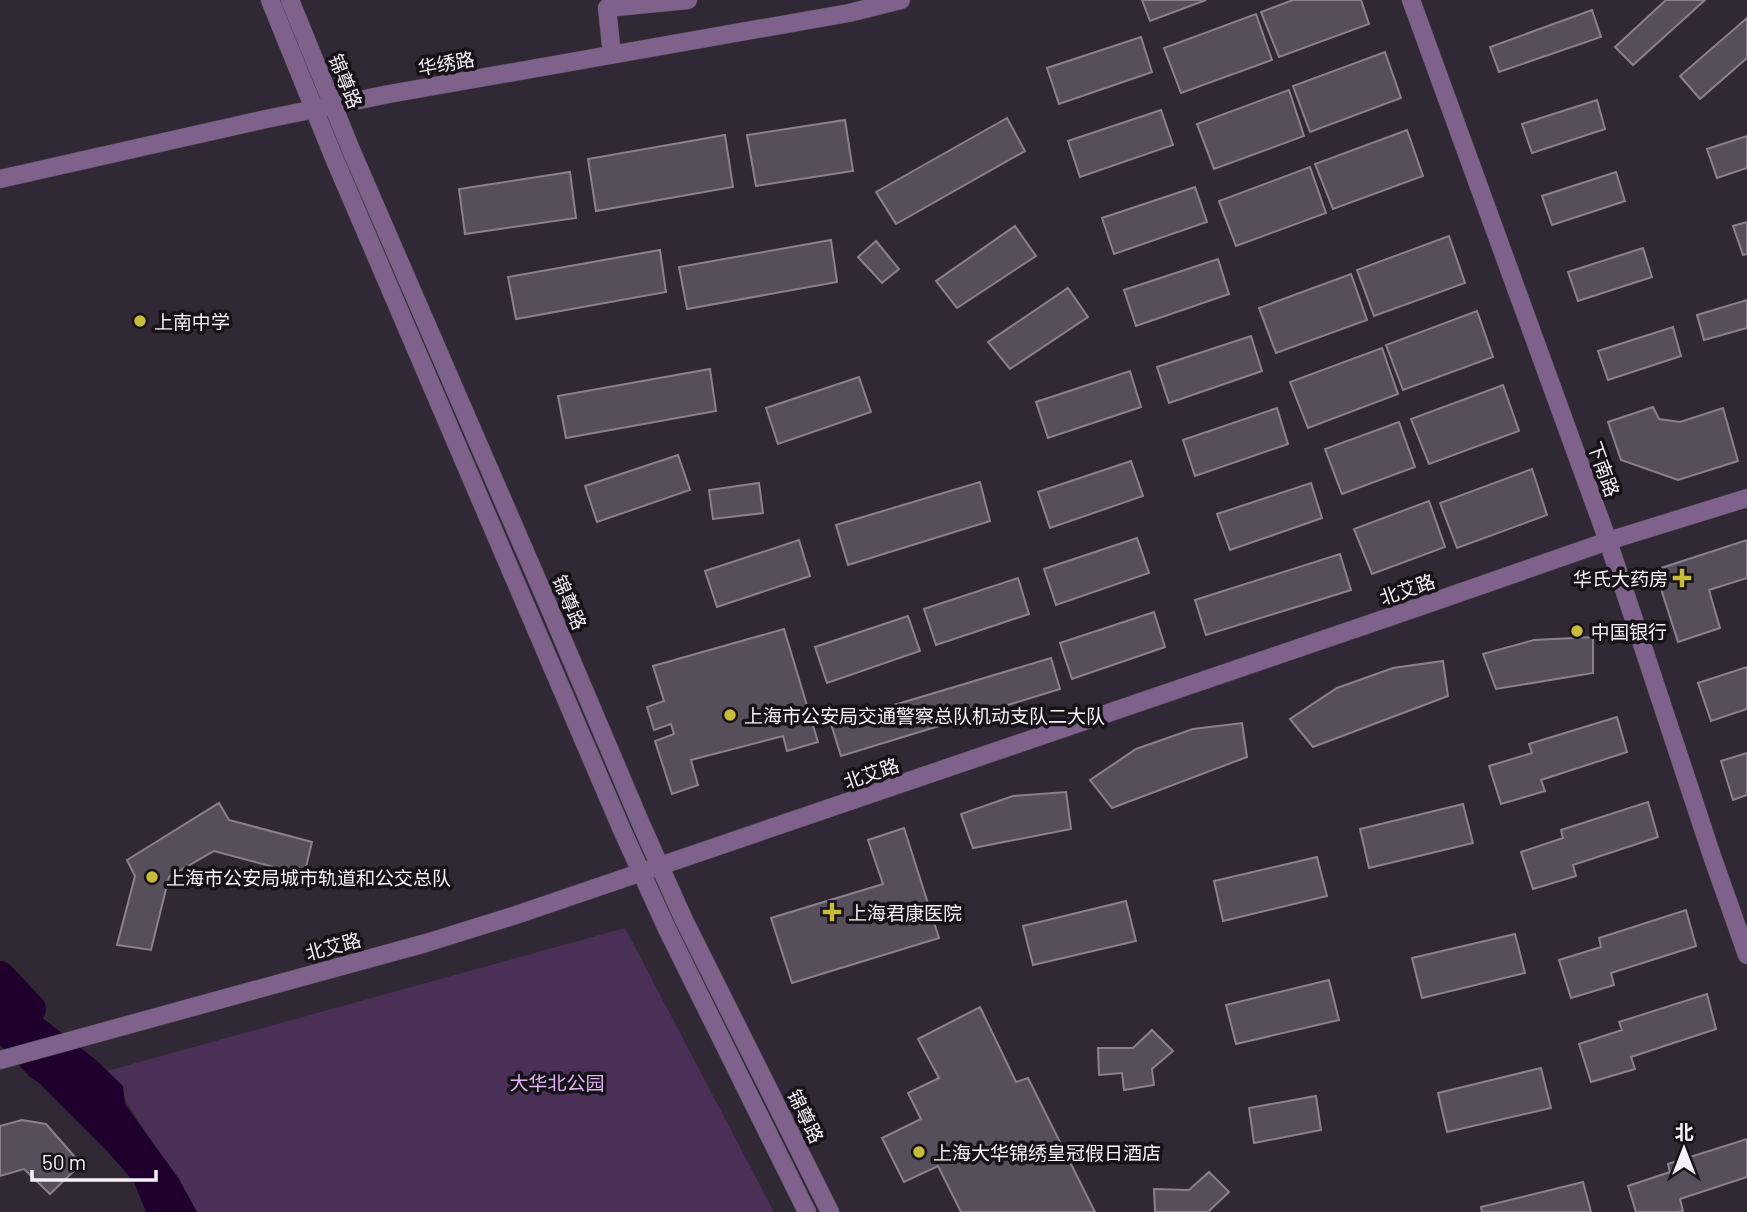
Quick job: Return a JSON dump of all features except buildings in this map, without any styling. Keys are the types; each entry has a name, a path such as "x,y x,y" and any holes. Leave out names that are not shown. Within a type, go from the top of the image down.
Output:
{"street":[{"path":"270,0 314,109 642,873 807,1212"},
{"name":"锦尊路","path":"290,0 660,867 830,1212"},
{"path":"612,55 607,8 688,0"},
{"name":"华绣路","path":"0,179 314,109 849,13 901,0"},
{"name":"下南路","path":"1411,0 1608,541 1747,956"},
{"name":"北艾路","path":"0,1060 426,943 516,915 1608,541 1747,498"}],"green space":[{"name":"大华北公园","path":"625,928 774,1212 196,1212 107,1071"}],"shaded area":[{"path":"31,1009 96,1060 123,1086 125,1104 179,1179 197,1212 146,1212 134,1182 107,1151 0,1045 0,1017"}],"waterway":[{"path":"0,976 31,1009 0,1017"},
{"path":"0,1006 26,1029"}],"place":[{"name":"上南中学","path":"140,321"},
{"name":"华氏大药房","path":"1682,578"},
{"name":"中国银行","path":"1577,631"},
{"name":"上海市公安局交通警察总队机动支队二大队","path":"730,715"},
{"name":"上海市公安局城市轨道和公交总队","path":"152,877"},
{"name":"上海君康医院","path":"832,912"},
{"name":"上海大华锦绣皇冠假日酒店","path":"919,1152"}]}
